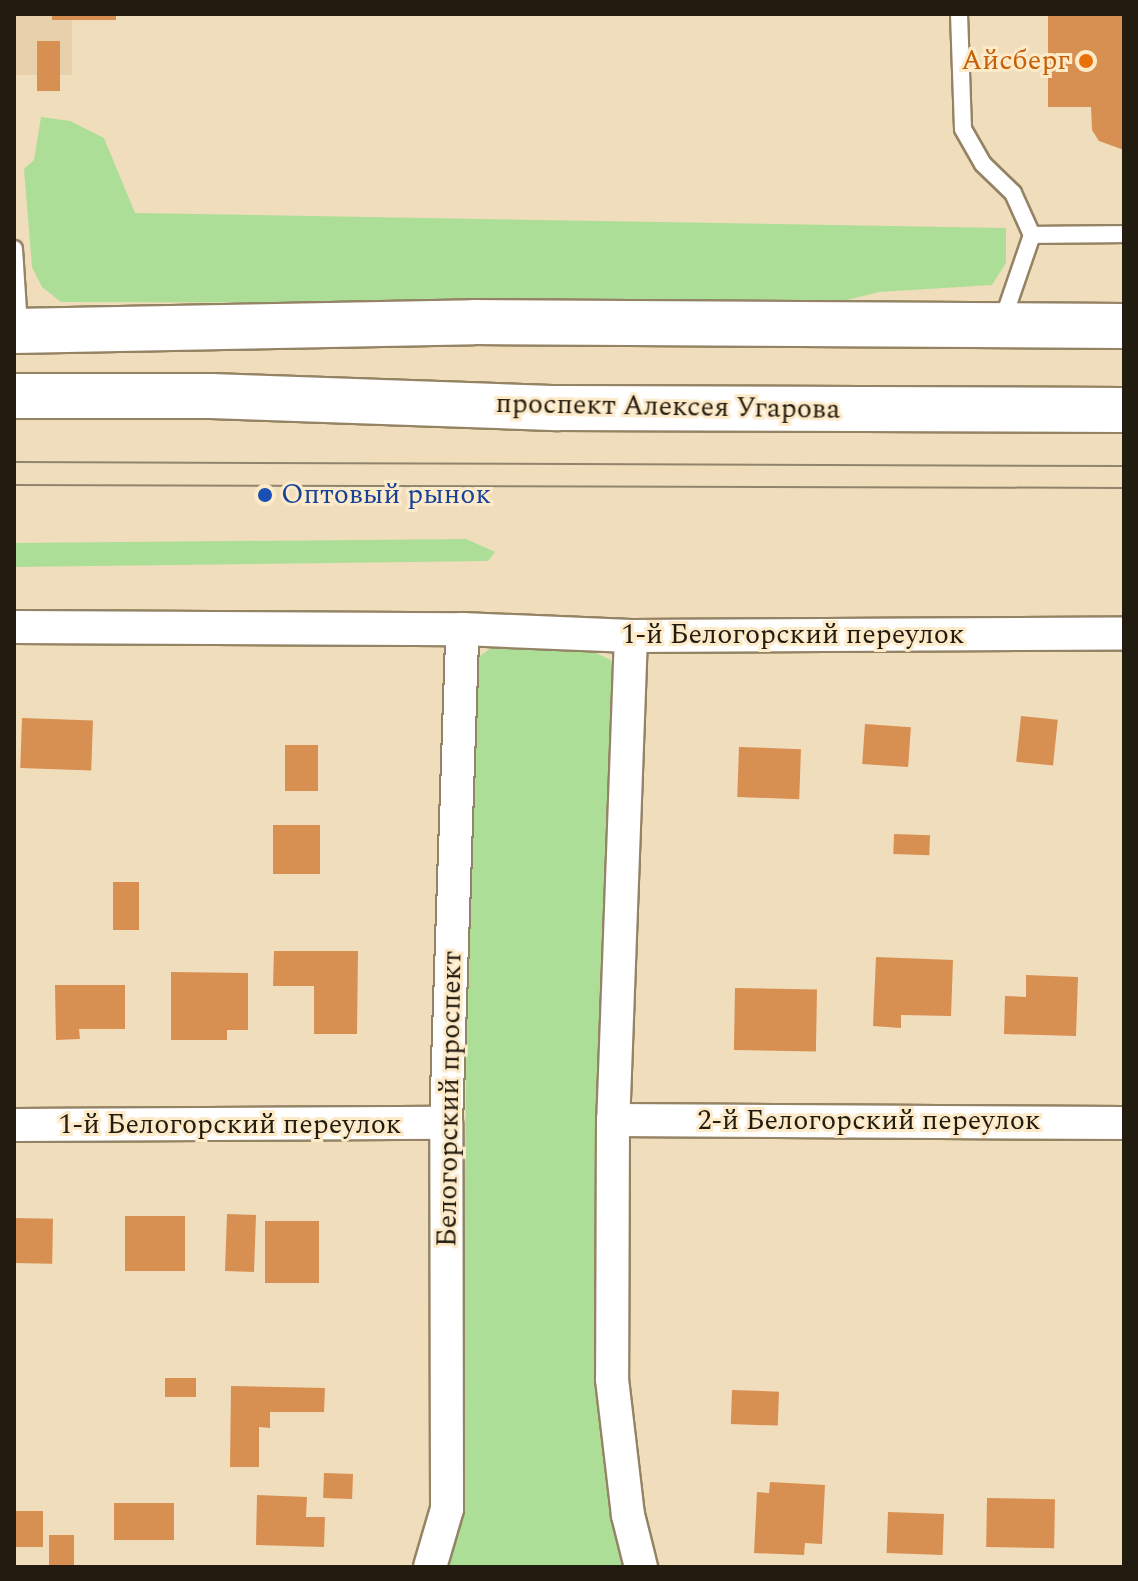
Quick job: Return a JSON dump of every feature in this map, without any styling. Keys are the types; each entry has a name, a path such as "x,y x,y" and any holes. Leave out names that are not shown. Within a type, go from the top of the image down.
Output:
{"main road":[{"path":"17,331 214,330 474,322 1124,326"},
{"path":"211,396 214,330"},
{"name":"проспект Алексея Угарова","path":"14,396 211,396 559,408 1124,410"}],"street":[{"name":"1-й Белогорский переулок","path":"14,627 462,629 631,636 1124,633"},
{"name":"Белогорский проспект","path":"430,1567 447,1509 446,1123 462,629"},
{"path":"631,636 613,1120 612,1379 628,1515 641,1567"},
{"name":"2-й Белогорский переулок","path":"613,1120 1124,1123"},
{"name":"1-й Белогорский переулок","path":"14,1125 446,1123"}],"lane":[{"path":"959,14 963,129 983,164 1013,193 1032,235 1001,325"},
{"path":"1032,235 1124,234"},
{"path":"14,249 17,331"}],"shaded area":[{"path":"14,14 72,14 72,75 14,75"}],"green space":[{"path":"41,117 70,121 104,138 135,213 1006,228 1006,263 992,285 879,292 831,304 61,302 42,287 32,267 24,169 34,160"},
{"path":"466,539 495,552 488,561 14,567 14,543"},
{"path":"500,641 583,647 611,660 619,684 604,1072 631,1567 444,1567 462,1468 470,680 480,656"}],"building":[{"path":"52,14 116,14 116,20 52,20"},
{"name":"Айсберг","path":"1048,14 1124,14 1124,150 1099,141 1092,130 1091,107 1048,107"},
{"path":"37,41 60,41 60,91 37,91"},
{"path":"1021,716 1058,720 1053,766 1016,762"},
{"path":"22,718 93,720 91,770 20,768"},
{"path":"865,724 911,727 908,767 862,764"},
{"path":"285,745 318,745 318,791 285,791"},
{"path":"739,747 801,749 799,799 737,797"},
{"path":"273,825 320,825 320,874 273,874"},
{"path":"894,834 930,835 929,855 893,854"},
{"path":"113,882 139,882 139,930 113,930"},
{"path":"274,951 358,951 357,1034 314,1034 314,986 273,986"},
{"path":"876,957 953,960 951,1016 901,1015 901,1028 873,1026"},
{"path":"171,972 248,973 248,1030 227,1030 227,1040 171,1040"},
{"path":"1026,975 1078,977 1076,1036 1004,1034 1005,996 1026,997"},
{"path":"55,985 125,985 125,1029 79,1029 80,1039 56,1040"},
{"path":"735,988 817,989 816,1051 734,1050"},
{"path":"227,1214 256,1215 254,1272 225,1271"},
{"path":"125,1216 185,1216 185,1271 125,1271"},
{"path":"14,1218 53,1219 52,1264 14,1263"},
{"path":"265,1221 319,1221 319,1283 265,1283"},
{"path":"165,1378 196,1378 196,1397 165,1397"},
{"path":"231,1386 325,1388 324,1412 270,1412 270,1428 259,1427 259,1467 230,1467"},
{"path":"732,1390 779,1392 778,1426 731,1424"},
{"path":"324,1473 353,1474 352,1499 323,1498"},
{"path":"770,1482 825,1485 822,1544 805,1543 804,1555 754,1553 757,1492 769,1493"},
{"path":"257,1495 307,1497 306,1517 325,1517 324,1547 256,1545"},
{"path":"987,1498 1055,1499 1054,1548 986,1547"},
{"path":"114,1503 174,1503 174,1540 114,1540"},
{"path":"14,1511 43,1511 43,1547 14,1547"},
{"path":"888,1512 944,1514 943,1555 887,1553"},
{"path":"49,1535 74,1535 74,1567 49,1567"}],"tram line":[{"path":"14,462 1124,466"},
{"path":"14,485 1124,488"}],"place":[{"name":"Айсберг","path":"1086,61"},
{"name":"Оптовый рынок","path":"265,495"}]}
